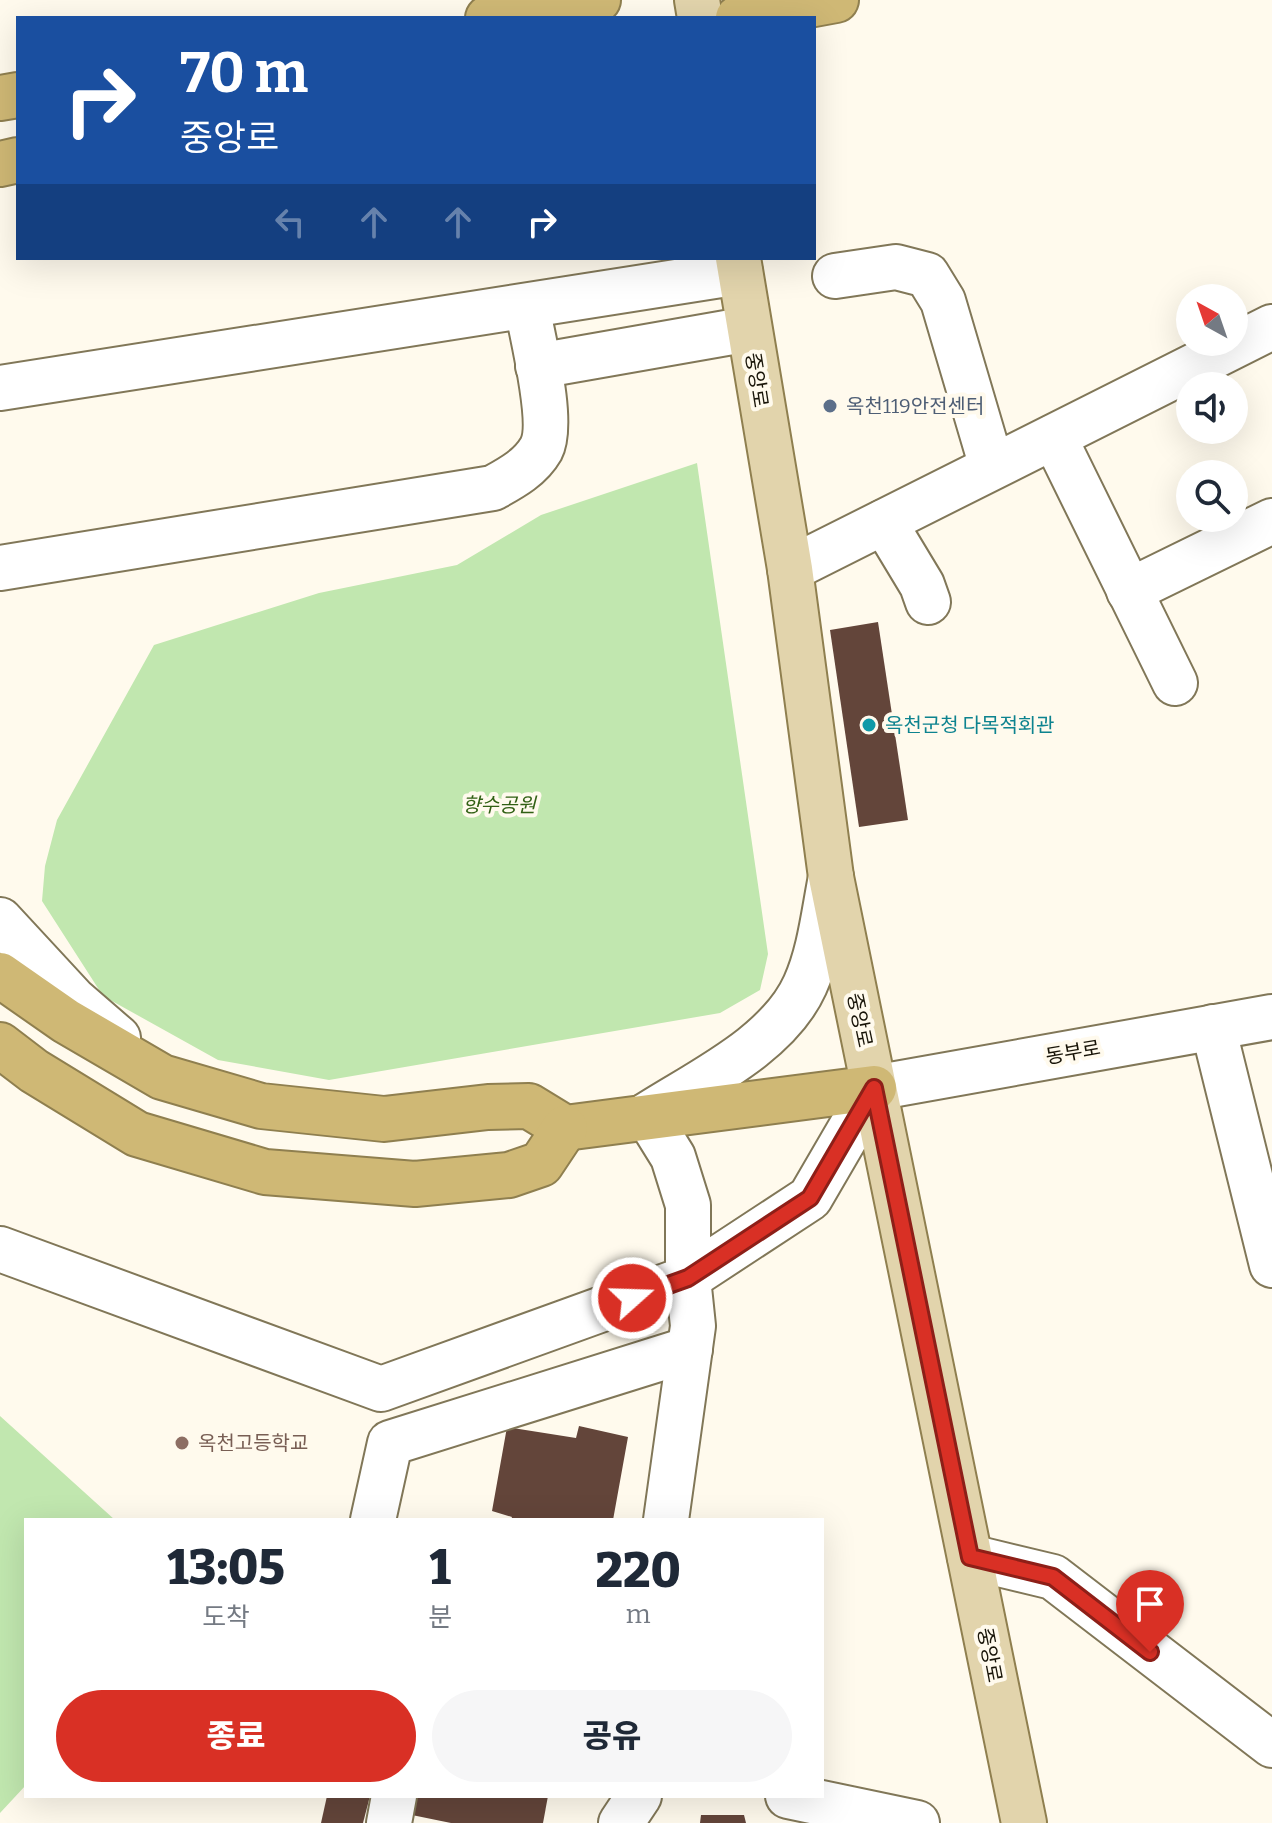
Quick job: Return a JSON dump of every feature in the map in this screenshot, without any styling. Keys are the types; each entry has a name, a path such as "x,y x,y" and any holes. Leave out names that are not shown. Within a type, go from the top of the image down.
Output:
{"highway":[{"path":"500,16 598,0"},
{"path":"748,16 836,0"},
{"path":"0,975 66,1021 162,1077 261,1106 384,1119 488,1107 529,1106 565,1128 874,1088"},
{"path":"0,1045 34,1071 137,1134 265,1172 415,1184 509,1175 541,1164 565,1128"}],"main road":[{"name":"중앙로","path":"739,265 790,569 831,877 1024,1823"}],"street":[{"path":"0,388 527,306 739,265"},
{"path":"835,276 896,267 927,275 943,301 992,467"},
{"path":"0,568 493,488 523,471 542,447 546,418 527,306"},
{"path":"790,569 1272,327"},
{"path":"538,366 749,329"},
{"path":"1054,437 1175,683"},
{"path":"1129,591 1272,521"},
{"path":"884,522 922,585 928,602"},
{"path":"666,1518 693,1326 688,1278 688,1205 673,1157 647,1115 754,1049 787,1013 805,985 831,877"},
{"path":"0,920 74,1000 162,1077"},
{"name":"동부로","path":"874,1088 1272,1017"},
{"path":"1213,1027 1272,1265"},
{"path":"0,1249 381,1389 688,1278 810,1198 874,1088"},
{"path":"373,1518 390,1443 690,1349"},
{"path":"970,1557 1053,1577 1272,1745"},
{"path":"389,1823 394,1798"},
{"path":"621,1823 638,1798"},
{"path":"798,1798 917,1823"}],"green space":[{"name":"향수공원","path":"697,463 768,954 760,990 720,1013 329,1080 218,1060 103,996 42,901 45,866 57,820 154,645 319,593 457,565 541,515"},
{"path":"0,1416 113,1518 24,1518 24,1787 0,1813"}],"building":[{"name":"옥천군청 다목적회관","path":"878,622 908,820 859,827 830,630"},
{"path":"579,1426 628,1437 613,1518 512,1518 492,1511 507,1427 576,1438"},
{"path":"327,1798 369,1798 363,1823 321,1823"},
{"path":"411,1798 548,1798 543,1823 451,1823 407,1814"},
{"path":"701,1815 744,1815 746,1823 700,1823"}],"place":[{"name":"옥천119안전센터","path":"830,406"},
{"name":"옥천군청 다목적회관","path":"869,725"},
{"name":"옥천고등학교","path":"182,1443"}],"route":[{"path":"632,1298 688,1278 810,1198 874,1088 970,1557 1053,1577 1150,1652"}]}
